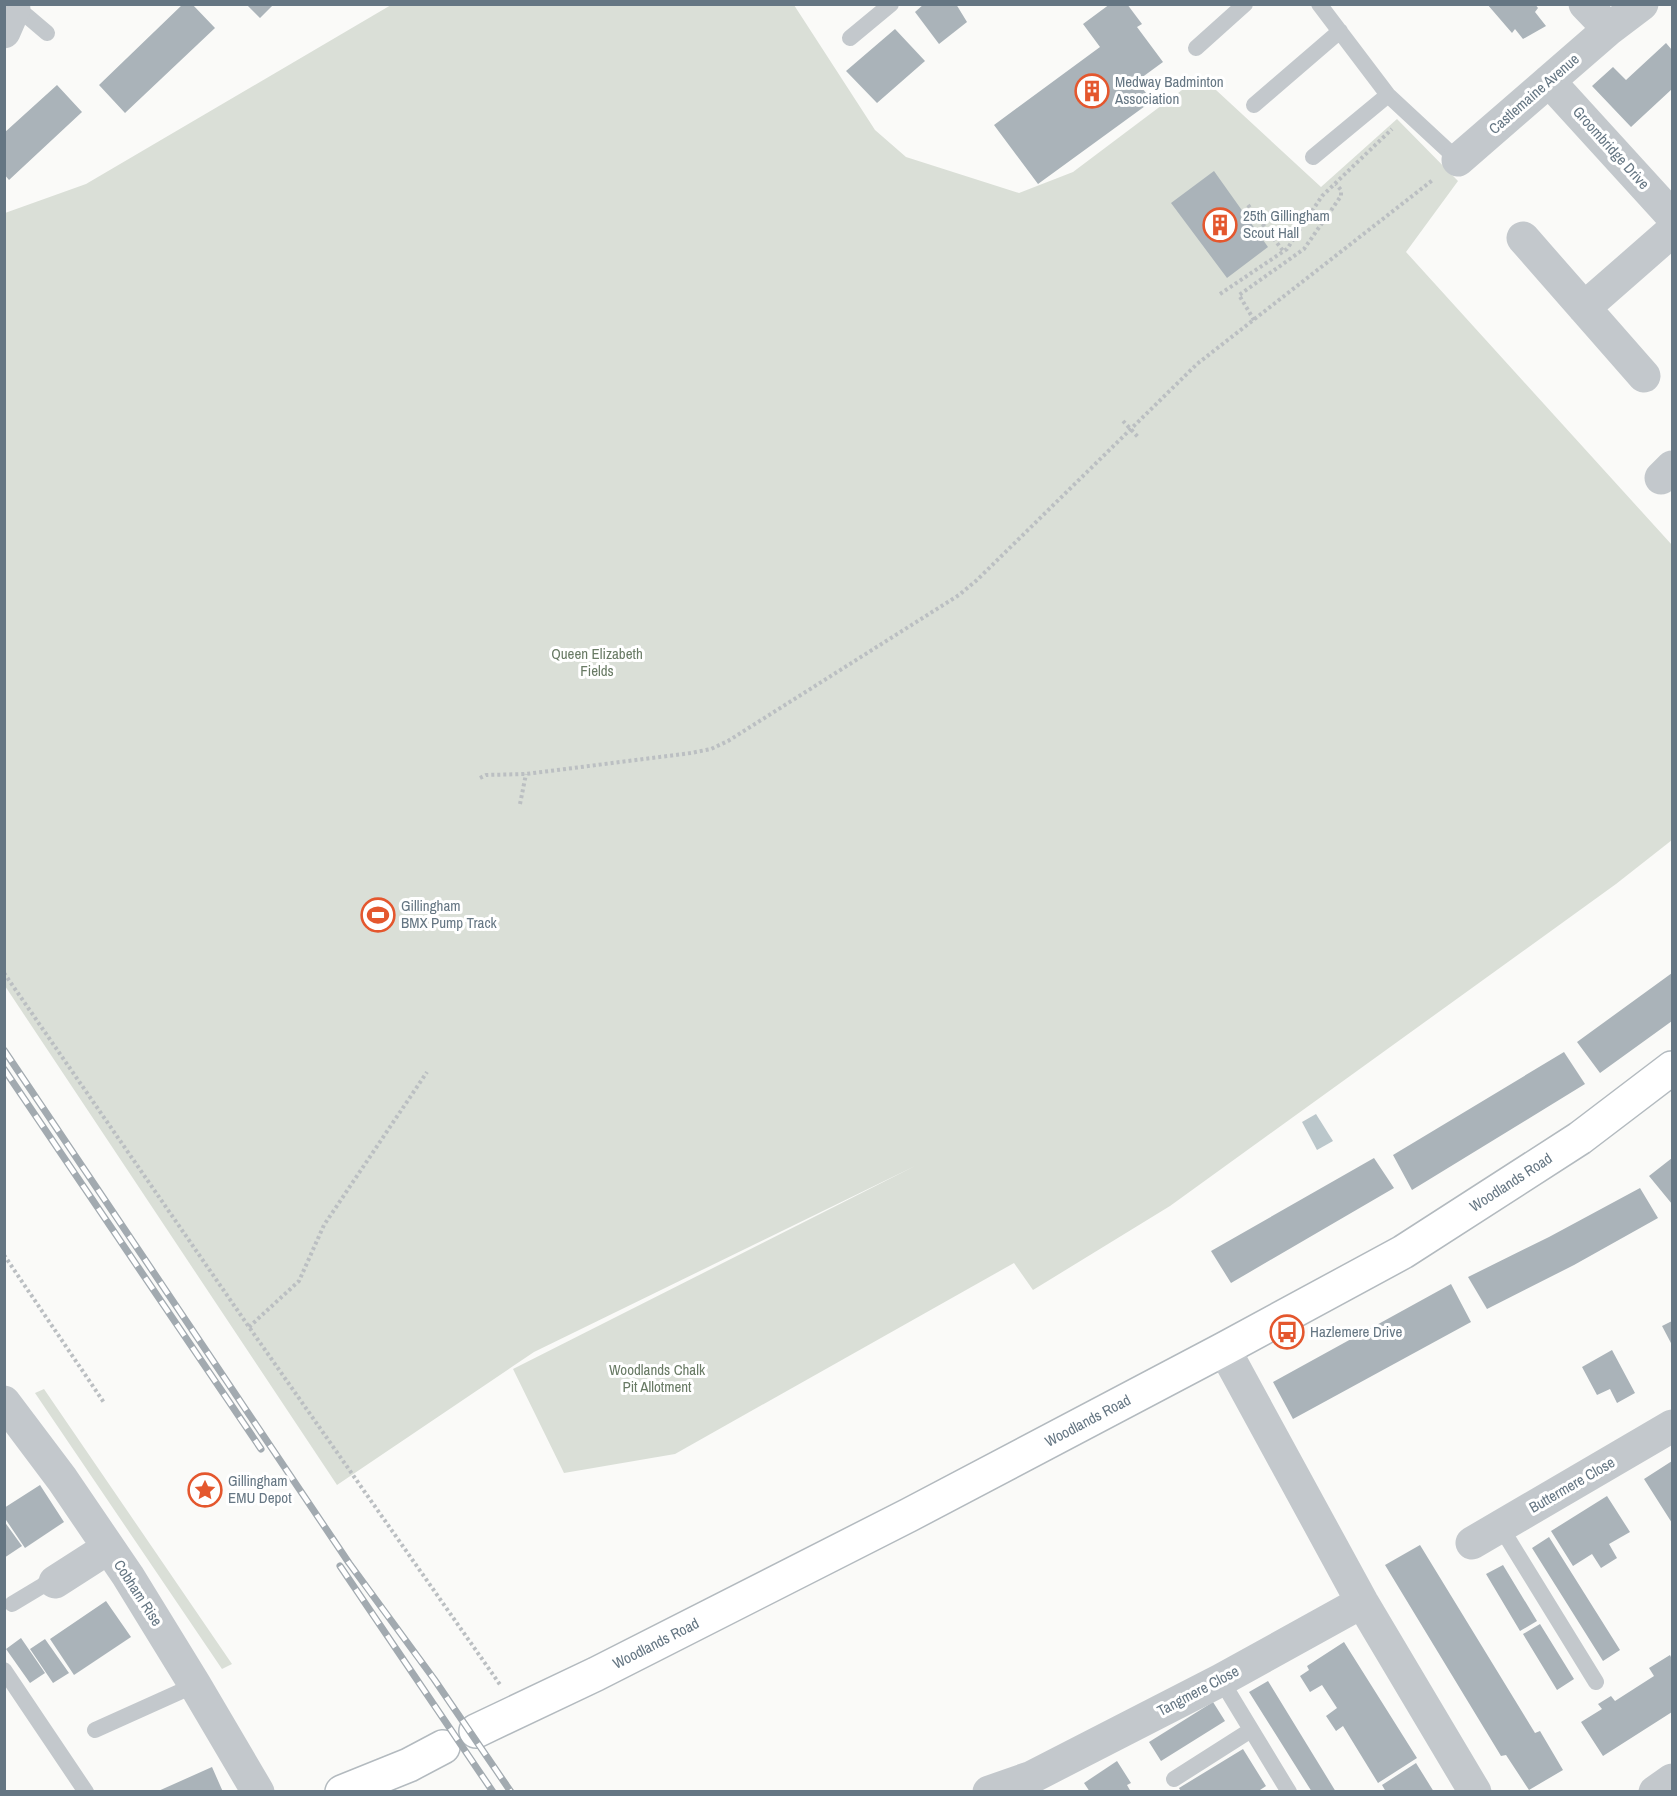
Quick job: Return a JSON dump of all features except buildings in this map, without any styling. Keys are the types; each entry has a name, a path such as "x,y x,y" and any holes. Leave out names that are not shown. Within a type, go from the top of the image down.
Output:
{"street":[{"path":"1586,4 1609,29"},
{"name":"Castlemaine Avenue","path":"1458,160 1609,29 1642,4"},
{"name":"Groombridge Drive","path":"1550,81 1672,216"},
{"path":"1584,308 1672,231"},
{"path":"1523,238 1644,376"},
{"name":"Woodlands Road","path":"476,1731 596,1674 909,1515 1403,1252 1580,1138 1672,1068"},
{"path":"1224,1349 1362,1602 1475,1791"},
{"name":"Cobham Rise","path":"4,1402 62,1479 140,1595 258,1791"},
{"name":"Buttermere Close","path":"1472,1543 1672,1426"},
{"path":"55,1582 108,1548"},
{"name":"Tangmere Close","path":"989,1791 1036,1784 1362,1602"},
{"path":"342,1791 409,1764 443,1747"},
{"path":"1655,1791 1672,1780"}],"lane":[{"path":"850,38 891,4"},
{"path":"1196,48 1245,4"},
{"path":"1319,4 1388,95 1458,160"},
{"path":"11,15 27,16 47,33"},
{"path":"1254,105 1340,31"},
{"path":"1313,157 1388,95"},
{"path":"1500,1526 1596,1682"},
{"path":"12,1604 42,1586 55,1582"},
{"path":"4,1670 86,1791"},
{"path":"1221,1680 1289,1791"},
{"path":"95,1730 195,1684"},
{"path":"1174,1779 1251,1730"}],"path":[{"path":"1220,294 1284,252 1322,196 1408,114"},
{"path":"480,778 486,775 526,774 691,753 711,749 728,741 959,595 1197,364 1458,160"},
{"path":"1254,320 1239,295 1304,249 1341,196 1341,190 1336,184"},
{"path":"1248,206 1284,252"},
{"path":"1123,421 1139,438"},
{"path":"520,804 526,774"},
{"path":"4,973 518,1710"},
{"path":"249,1327 299,1281 324,1225 427,1072"},
{"path":"4,1256 105,1404"}],"green space":[{"name":"Queen Elizabeth Fields","path":"391,5 794,5 875,130 906,157 1019,193 1073,172 1190,84 1216,90 1321,187 1397,119 1458,181 1406,252 1672,545 1672,840 1616,884 1170,1206 1033,1290 1014,1263 675,1454 564,1473 513,1369 915,1166 534,1352 337,1485 5,986 5,213 86,184"},
{"path":"44,1389 232,1664 222,1669 35,1393"}],"shaded area":[{"path":"1316,1114 1333,1141 1317,1150 1302,1122"}],"railway":[{"path":"4,1050 349,1563 434,1679 511,1792"},
{"path":"4,1069 261,1449"},
{"path":"340,1566 493,1792"}],"place":[{"name":"Medway Badminton Association","path":"1092,91"},
{"name":"25th Gillingham Scout Hall","path":"1220,225"},
{"name":"Gillingham BMX Pump Track","path":"378,915"},
{"name":"Hazlemere Drive","path":"1287,1332"},
{"name":"Gillingham EMU Depot","path":"205,1490"}],"park label":[{"name":"Woodlands Chalk Pit Allotment","path":"657,1378"}]}
